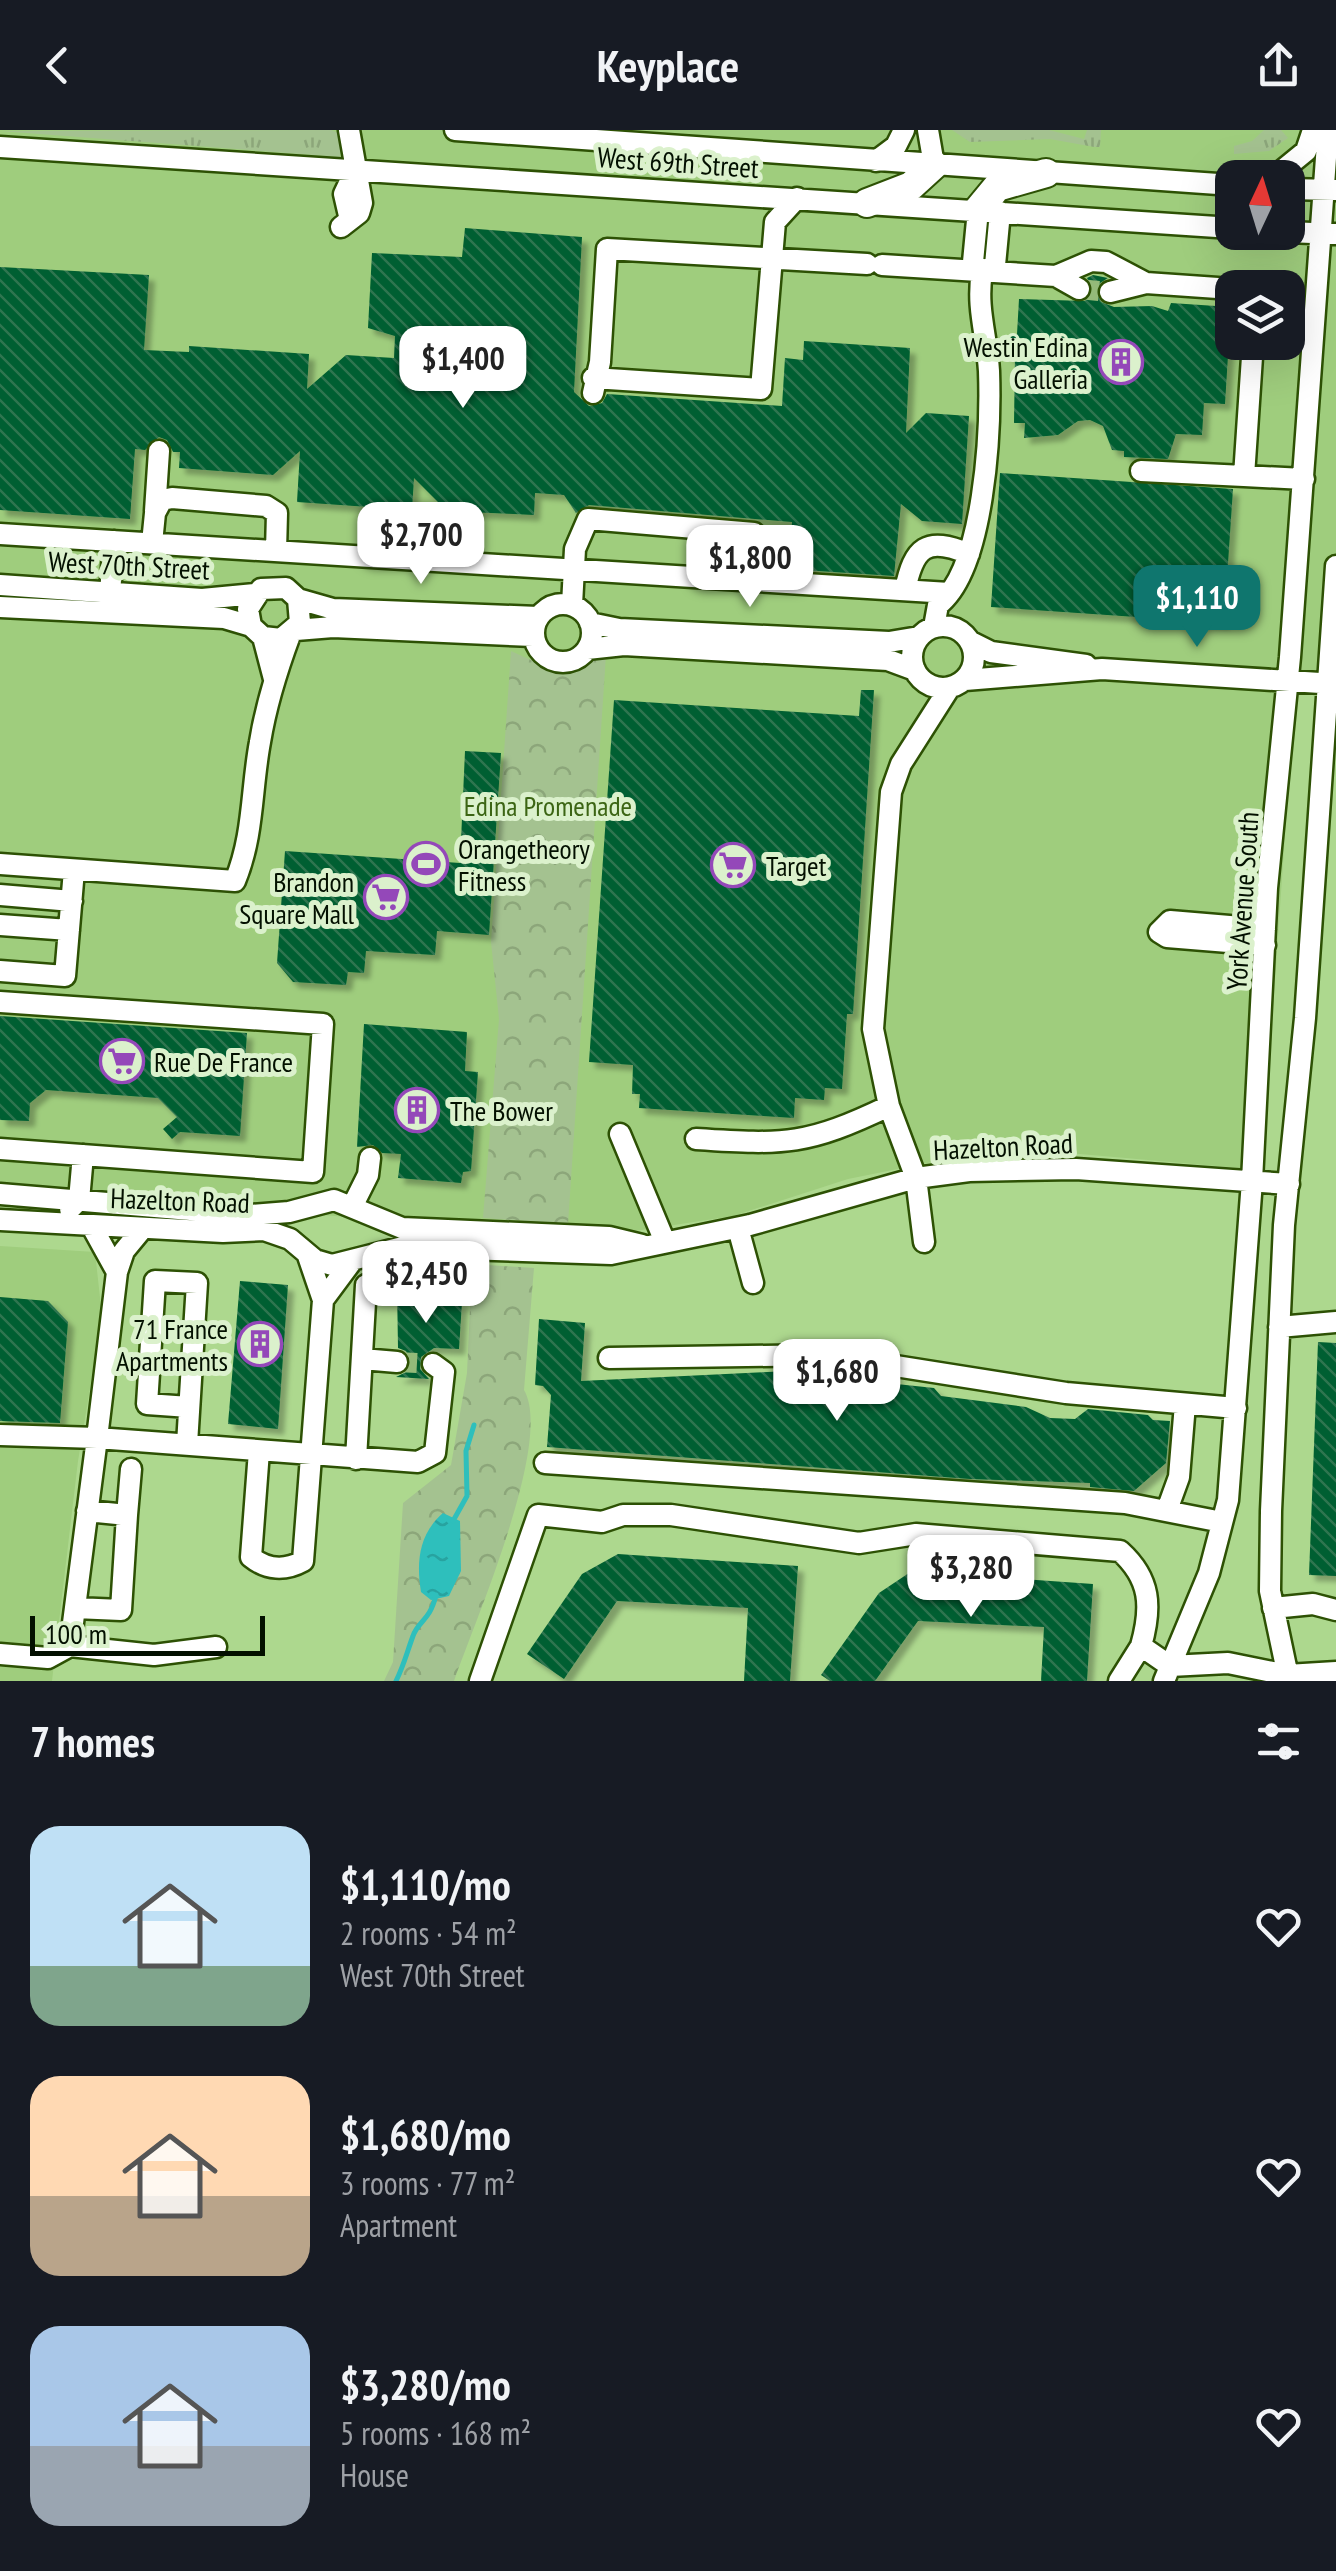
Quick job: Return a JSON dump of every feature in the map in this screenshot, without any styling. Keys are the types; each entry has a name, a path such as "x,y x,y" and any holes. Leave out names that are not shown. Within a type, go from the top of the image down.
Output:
{"main road":[{"path":"867,202 911,186 934,165"},
{"path":"989,211 997,187 1046,174"}],"street":[{"path":"346,223 344,194 354,173 350,130"},
{"name":"West 69th Street","path":"455,130 1215,184"},
{"path":"876,161 896,146 904,130"},
{"path":"928,130 934,165"},
{"name":"York Avenue South","path":"1167,1674 1209,1573 1222,1522 1236,1408 1265,936 1329,234 1328,130"},
{"path":"1286,160 1305,135"},
{"name":"West 69th Street","path":"0,147 354,173 496,176 1215,227"},
{"path":"1305,190 1331,191"},
{"path":"754,194 775,222 773,258 760,398 593,386 600,362 607,249 773,258 874,264 1056,276 1090,261 1106,262 1146,283"},
{"path":"775,222 798,198"},
{"path":"915,746 918,674 913,650 927,632 938,605 949,595 981,543 989,366 978,312 982,272 973,262 989,211"},
{"path":"1056,276 1079,290"},
{"path":"1110,292 1146,283 1215,288"},
{"path":"1244,476 1251,360"},
{"path":"152,544 159,451"},
{"path":"1141,471 1304,479"},
{"path":"154,513 162,500 172,498 266,506 276,514 276,551"},
{"path":"750,578 755,527 588,513 565,567 540,652 556,661 574,660 587,648 624,645 888,660 935,687 1102,668"},
{"path":"0,534 750,578 949,595 960,607 974,662 901,764 890,792 873,1029 889,1106 916,1178 924,1242"},
{"path":"110,592 114,541"},
{"path":"905,590 914,559 928,546 981,543"},
{"path":"1288,1678 1274,1608 1271,1511 1279,1327 1332,684 1336,566"},
{"name":"West 70th Street","path":"0,585 202,598 255,594"},
{"path":"274,679 248,609 255,594 278,586 298,599 334,609 549,616 619,629 889,642 927,632 965,636 992,652 1056,658 1102,668 1332,684"},
{"path":"0,864 236,882 250,846 259,744 274,679 302,615 298,599"},
{"name":"West 70th Street","path":"0,608 224,618 257,632"},
{"path":"257,632 549,616"},
{"path":"587,648 590,623"},
{"path":"0,971 65,976 74,870"},
{"path":"0,896 72,901"},
{"path":"0,925 69,930"},
{"path":"0,1002 323,1024 312,1205 299,1224 305,1253 324,1300 303,1561 291,1568 262,1566 251,1557 259,1451"},
{"path":"696,1139 780,1144 802,1141 834,1132 889,1106"},
{"path":"620,1134 655,1244"},
{"path":"0,1149 312,1172"},
{"path":"0,1218 31,1209 66,1211 79,1200 83,1155"},
{"path":"324,1300 370,1236 359,1209 370,1158"},
{"name":"Hazelton Road","path":"0,1218 142,1228 264,1230 290,1238 305,1253 332,1265 403,1247 612,1254 738,1228 916,1178 1022,1168 1290,1184"},
{"name":"Hazelton Road","path":"0,1194 250,1215 334,1200 402,1228 609,1237 655,1244"},
{"path":"91,1225 116,1272"},
{"path":"70,1646 116,1272 124,1251 142,1228"},
{"path":"738,1228 753,1282"},
{"path":"187,1444 198,1284 155,1281 147,1404 189,1407"},
{"path":"356,1459 366,1285"},
{"path":"1279,1327 1336,1322"},
{"path":"609,1358 826,1355 1066,1393 1236,1408"},
{"path":"362,1359 397,1362"},
{"path":"0,1435 97,1438 418,1462 435,1453 444,1372 433,1364"},
{"path":"1167,1510 1179,1477 1185,1404"},
{"path":"546,1463 1125,1503 1222,1522"},
{"path":"75,1608 120,1610 131,1469"},
{"path":"87,1511 126,1516"},
{"path":"480,1681 538,1515 602,1522 624,1515 671,1515 859,1543 916,1534 1120,1551 1138,1568 1148,1590 1149,1618 1141,1646 1119,1681"},
{"path":"1274,1608 1313,1604 1336,1610"},
{"path":"0,1654 48,1658 70,1646 154,1655 216,1647"},
{"path":"1141,1646 1167,1674 1228,1663 1288,1678 1336,1672"}],"shaded area":[{"path":"0,130 1336,130 1336,675 1296,674 1262,1170 1057,1152 977,1153 848,1179 733,1216 602,1236 0,1191"},
{"path":"0,1246 95,1252 102,1316 78,1461 52,1681 0,1681"}],"green space":[{"path":"331,130 341,134 340,157 0,131"},
{"path":"952,130 1049,130 1084,139 1087,130 1101,130 1100,147 1094,147 1050,139 970,142"},
{"path":"1264,130 1281,130 1288,138 1269,151 1234,154 1234,146 1252,141"},
{"name":"Edina Promenade","path":"511,651 558,666 606,655 568,1224 483,1218 499,1019 491,942"},
{"path":"472,1264 534,1268 524,1390 530,1415 529,1449 508,1533 454,1681 384,1681 393,1662 403,1503 451,1465 467,1373"}],"water":[{"path":"443,1513 460,1521 461,1571 449,1596 431,1600 421,1592 419,1559 424,1539"}],"building":[{"path":"465,228 582,237 574,392 589,406 602,403 607,394 782,406 785,358 803,360 804,341 910,348 906,433 926,413 969,416 962,524 922,521 901,504 894,576 788,569 792,522 589,505 576,513 564,495 535,493 534,515 447,511 414,478 412,510 297,502 300,451 273,475 179,468 180,452 173,452 167,440 159,437 145,450 135,449 130,519 0,510 0,267 149,275 144,350 189,352 189,346 309,354 307,389 346,355 394,358 395,336 368,328 372,253 462,257"},
{"name":"Westin Edina Galleria","path":"1087,278 1108,278 1100,283 1097,294 1101,302 1114,307 1152,306 1168,311 1171,303 1215,306 1215,360 1228,360 1225,404 1204,403 1202,435 1176,434 1168,459 1124,457 1124,451 1112,450 1103,426 1090,420 1078,421 1058,435 1024,438 1025,423 1014,423 1015,355 1008,357 1001,341 1017,334 1019,299 1085,301 1093,290"},
{"path":"1000,473 1233,489 1224,623 991,607"},
{"name":"Target","path":"861,690 874,690 853,1014 847,1014 842,1089 825,1088 824,1100 795,1098 794,1118 639,1108 640,1094 632,1094 633,1065 589,1062 614,700 859,716"},
{"name":"Brandon Square Mall","path":"465,751 501,753 489,935 437,931 435,955 366,951 364,973 348,972 346,985 293,982 277,963 285,851 460,863"},
{"name":"Rue De France","path":"0,1016 247,1033 240,1136 180,1132 172,1139 163,1129 177,1117 158,1098 46,1090 30,1103 29,1121 0,1120"},
{"name":"The Bower","path":"364,1024 467,1032 465,1071 478,1072 471,1171 463,1172 461,1183 398,1178 401,1154 382,1153 373,1145 357,1147"},
{"name":"71 France Apartments","path":"240,1281 288,1285 278,1429 228,1424"},
{"path":"397,1286 418,1287 417,1295 436,1296 435,1300 462,1302 459,1349 434,1348 421,1357 420,1369 429,1379 396,1377 408,1371 411,1362 406,1351 398,1348"},
{"path":"0,1297 48,1301 68,1322 60,1423 0,1421"},
{"path":"539,1319 585,1323 581,1381 829,1369 859,1380 934,1388 941,1396 1026,1407 1050,1418 1075,1419 1088,1409 1170,1421 1166,1463 1134,1491 1090,1487 1090,1483 970,1479 547,1447 551,1395 543,1386 535,1385"},
{"path":"1318,1342 1336,1343 1336,1576 1309,1575"},
{"path":"618,1554 798,1566 790,1681 744,1681 748,1608 617,1601 564,1679 527,1654 582,1574"},
{"path":"912,1571 1093,1584 1087,1681 1041,1681 1044,1627 918,1621 875,1681 830,1681 821,1675 879,1593"}],"waterway":[{"path":"453,1521 467,1496 466,1451 474,1425"},
{"path":"396,1681 415,1631 431,1610 436,1595"}],"tunnel":[{"path":"1079,289 1110,292"},
{"path":"397,1362 433,1364"}],"place":[{"name":"Westin Edina Galleria","path":"1121,362"},
{"name":"Orangetheory Fitness","path":"426,864"},
{"name":"Target","path":"733,865"},
{"name":"Brandon Square Mall","path":"386,897"},
{"name":"Rue De France","path":"122,1061"},
{"name":"The Bower","path":"417,1110"},
{"name":"71 France Apartments","path":"260,1344"}]}
